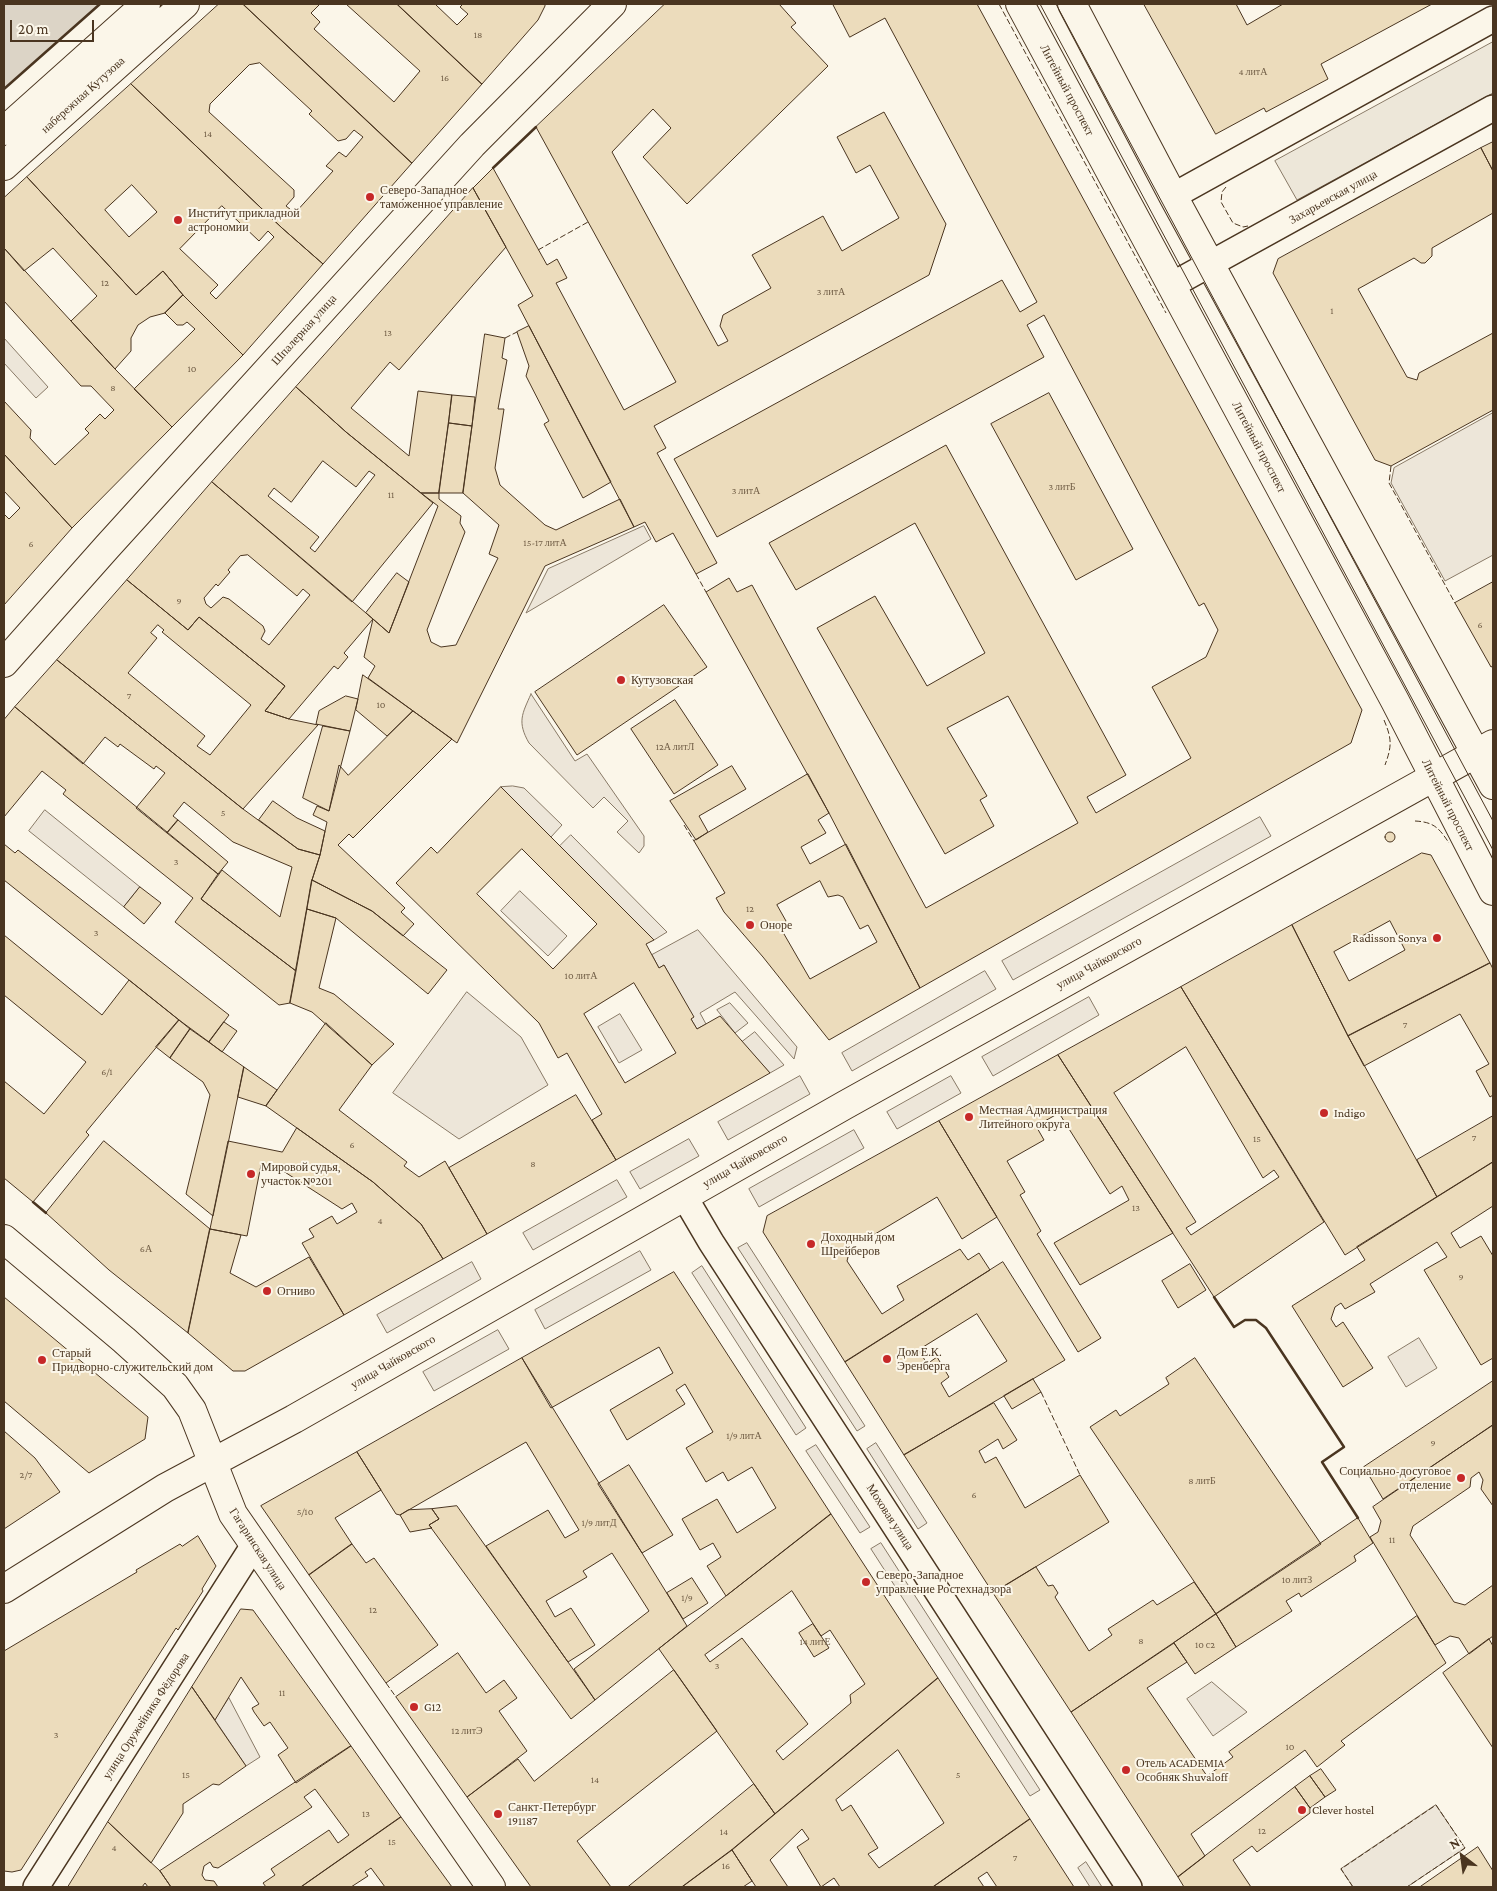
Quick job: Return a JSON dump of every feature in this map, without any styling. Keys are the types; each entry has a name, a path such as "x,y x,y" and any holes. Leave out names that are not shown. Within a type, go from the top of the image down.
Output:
{"street":[{"path":"4,130 146,4"},
{"name":"набережная Кутузова","path":"4,166 185,4"},
{"name":"Шпалерная улица","path":"4,663 101,553 472,145 612,4"},
{"name":"Литейный проспект","path":"1020,4 1391,694 1493,891"},
{"path":"1072,4 1210,264 1484,749 1493,785"},
{"path":"1173,196 1493,19"},
{"name":"Захарьевская улица","path":"1172,285 1493,108"},
{"name":"улица Чайковского","path":"4,1590 158,1493 294,1419 684,1196 1484,749"},
{"name":"Моховая улица","path":"684,1196 716,1250 1129,1887"},
{"name":"Гагаринская улица","path":"4,1238 175,1386 192,1410 233,1514 491,1887"},
{"name":"улица Оружейника Фёдорова","path":"36,1887 254,1545"}],"shaded area":[{"path":"4,4 100,4 4,89"},
{"path":"1493,42 1493,93 1297,200 1275,161"},
{"path":"4,338 48,387 36,398 4,363"},
{"path":"1493,413 1493,555 1445,581 1391,483 1394,468"},
{"path":"644,526 651,539 526,613 548,569"},
{"path":"531,694 575,761 587,754 644,836 644,846 639,853 617,832 628,821 604,797 593,808 529,743 523,729 522,718"},
{"path":"513,786 524,788 562,825 551,837 501,787"},
{"path":"45,810 140,887 124,907 29,831"},
{"path":"1260,817 1271,836 1013,980 1002,961"},
{"path":"571,835 667,932 654,940 560,846"},
{"path":"520,891 567,936 548,956 501,911"},
{"path":"698,930 797,1047 794,1059 735,992 700,1013 706,1024 697,1029 691,1019 693,1017 664,965 659,968 652,955"},
{"path":"985,971 996,989 852,1071 842,1053"},
{"path":"467,992 521,1037 548,1085 459,1139 393,1093"},
{"path":"1089,997 1099,1015 993,1076 982,1057"},
{"path":"730,1003 748,1023 735,1033 717,1010"},
{"path":"620,1014 642,1050 619,1063 598,1027"},
{"path":"755,1032 784,1065 770,1073 742,1042"},
{"path":"800,1076 810,1094 728,1140 718,1122"},
{"path":"951,1076 961,1093 897,1129 887,1112"},
{"path":"854,1130 864,1148 759,1207 749,1189"},
{"path":"689,1139 699,1156 640,1189 630,1172"},
{"path":"617,1180 627,1197 533,1250 523,1233"},
{"path":"747,1243 865,1426 857,1431 738,1248"},
{"path":"640,1251 651,1270 545,1329 535,1310"},
{"path":"472,1262 481,1279 387,1333 377,1315"},
{"path":"702,1266 806,1428 796,1435 692,1273"},
{"path":"498,1330 509,1349 434,1391 423,1372"},
{"path":"1419,1338 1437,1368 1406,1387 1388,1357"},
{"path":"876,1443 927,1523 918,1529 867,1449"},
{"path":"816,1445 870,1527 860,1533 806,1451"},
{"path":"881,1543 1040,1790 1030,1796 871,1549"},
{"path":"1212,1682 1247,1712 1213,1736 1187,1699"},
{"path":"229,1698 260,1757 246,1766 215,1720"},
{"path":"1436,1805 1465,1848 1407,1887 1353,1887 1341,1869"},
{"path":"1086,1862 1102,1887 1090,1887 1078,1868"}],"building":[{"path":"219,4 243,4 412,163 323,264 282,228 131,84","holes":["260,63 312,111 309,114 338,141 346,139 354,130 363,137 346,157 339,152 326,166 333,171 295,213 286,206 294,197 294,190 209,112 210,104 249,65"]},
{"path":"243,4 320,4 311,13 320,22 314,29 394,102 420,71 346,4 397,4 482,84 412,163"},
{"path":"397,4 437,4 457,25 468,14 460,7 463,4 545,4 545,6 538,20 482,84"},
{"path":"665,4 779,4 796,23 791,27 828,66 687,204 643,157 671,128 653,109 612,152 718,346 728,341 720,326 723,315 771,288 752,255 823,216 842,251 899,218 870,165 856,173 837,137 884,112 946,224 929,275 654,426 666,448 657,453 717,563 696,574 673,533 656,542 645,522 634,527 518,305 533,296 473,188 493,168 547,265 557,259 567,278 556,283 624,410 676,382 536,127"},
{"path":"833,4 977,4 1362,710 1351,743 920,988 829,813 706,592 729,578 737,592 752,585 926,908 1078,823 1008,696 947,728 987,796 980,800 994,826 945,854 817,628 875,596 927,686 985,653 915,523 796,590 769,543 946,445 1126,775 1087,797 1096,813 1191,758 1152,687 1206,657 1218,630 1204,603 1199,606 1044,315 1027,325 1044,357 717,537 674,459 1002,280 1020,312 1037,302 885,18 850,37"},
{"path":"1144,4 1236,4 1247,25 1283,4 1432,4 1321,64 1328,79 1266,112 1264,108 1216,134"},
{"name":"Институт прикладной астрономии","path":"131,84 282,228 323,264 243,355 183,295 163,271 136,295 27,177","holes":["132,185 157,212 129,237 105,210","222,206 259,241 268,231 274,237 216,299 210,293 218,285 180,249"]},
{"path":"1493,142 1493,171 1481,148"},
{"path":"1481,148 1493,171 1493,213 1432,248 1432,256 1425,263 1421,263 1414,258 1358,289 1407,377 1417,380 1419,373 1493,333 1493,410 1391,466 1375,460 1273,273 1278,259"},
{"path":"27,177 136,295 163,271 183,295 165,313 150,317 138,325 131,338 131,351 115,369 71,321 97,296 53,248 24,271 4,248 4,198"},
{"path":"473,188 506,247 399,370 390,362 351,408 409,456 418,391 452,395 439,493 421,493 346,432 296,387"},
{"path":"4,248 115,369 172,427 72,528 4,454 4,401 31,430 30,438 55,465 89,433 85,429 100,414 105,419 114,410 91,386 81,386 4,301"},
{"path":"183,295 243,355 172,427 134,389 195,329 187,322 183,325 177,325 165,313"},
{"path":"529,326 611,482 583,498 544,424 549,421 526,376 529,366 517,332"},
{"path":"485,334 505,338 502,358 507,360 498,409 504,409 495,468 500,485 545,525 556,530 620,499 634,527 545,566 457,743 368,678 375,666 364,657 373,619 389,633 438,506 421,493 439,493 439,499 461,516 460,523 465,532 427,630 431,642 441,647 456,645 498,558 489,554 499,525 463,493"},
{"path":"296,387 346,432 433,503 352,602 212,482","holes":["323,461 356,487 369,471 375,475 315,552 310,548 319,537 268,496 274,488 291,502"]},
{"path":"1049,393 1133,549 1076,580 991,424"},
{"path":"452,395 475,397 472,426 449,423"},
{"path":"449,423 472,426 463,493 439,493"},
{"path":"4,454 72,528 4,605 4,514 9,519 20,508 4,491"},
{"path":"212,482 373,619 344,653 348,657 338,669 334,666 289,719 265,711 285,686 199,617 188,630 127,580","holes":["248,555 297,596 303,589 310,595 269,645 261,639 265,631 263,626 229,599 223,597 211,608 206,604 204,598 216,584 218,586 240,556"]},
{"path":"397,573 409,582 389,633 366,613"},
{"path":"127,580 188,630 199,617 285,686 265,711 289,719 318,725 243,809 57,660","holes":["158,625 164,630 162,632 251,705 210,755 197,746 205,736 128,673 157,638 151,633"]},
{"path":"1493,582 1493,666 1491,667 1455,603"},
{"name":"Кутузовская","path":"664,605 707,667 577,755 535,692"},
{"path":"57,660 243,809 298,849 320,855 312,880 296,971 201,899 222,870 280,917 292,867 233,842 184,802 173,816 178,820 167,833 136,808 165,773 156,766 154,769 120,744 118,747 105,737 83,764 15,707"},
{"path":"363,675 413,711 387,736 356,710"},
{"path":"346,696 358,699 350,731 316,724 319,711"},
{"path":"675,700 718,765 674,794 631,729"},
{"path":"15,707 218,874 201,899 296,971 290,1003 279,1005 175,922 193,898 63,794 66,790 42,771 4,817 4,720"},
{"path":"413,711 452,739 353,838 349,834 338,845 405,908 401,912 414,924 403,936 372,911 312,880 327,822 313,815 317,806 329,811 339,765 348,775"},
{"path":"323,726 350,731 329,811 303,798"},
{"path":"732,766 746,789 699,816 708,832 696,840 670,801"},
{"path":"808,774 829,813 818,820 826,833 801,847 810,864 846,844 920,988 829,1040 763,957 724,912 716,898 725,893 694,841","holes":["820,881 828,897 838,895 843,897 860,929 868,925 877,942 810,979 784,934 783,925 786,921 777,905"]},
{"path":"501,787 654,940 646,944 659,968 664,965 694,1017 691,1019 697,1029 720,1016 770,1073 616,1160 592,1120 602,1114 567,1053 558,1058 539,1023 396,883 431,847 437,853","holes":["522,849 597,924 553,969 477,894","634,983 676,1053 625,1083 584,1014"]},
{"path":"273,801 297,818 325,831 320,855 298,849 259,820"},
{"path":"178,820 228,862 218,874 167,833"},
{"path":"1388,832 1392,832 1395,837 1394,841 1388,842 1385,839 1385,835"},
{"path":"4,844 15,853 18,850 229,1015 209,1042 4,880"},
{"name":"Radisson Sonya","path":"1422,853 1431,855 1490,963 1348,1036 1292,925","holes":["1390,921 1405,950 1349,981 1334,952"]},
{"path":"312,880 372,911 447,970 428,994 336,918 307,909"},
{"path":"140,887 161,903 144,924 124,907"},
{"path":"307,909 336,918 319,988 334,994 394,1044 372,1065 312,1012 290,1003"},
{"name":"Indigo","path":"1292,925 1348,1036 1437,1197 1345,1255 1181,987"},
{"path":"4,935 102,1015 129,980 179,1020 86,1132 89,1135 33,1202 4,1178 4,1081 44,1114 86,1062 4,995"},
{"path":"1490,963 1493,969 1493,1095 1490,1097 1476,1071 1489,1064 1460,1014 1364,1066 1348,1036"},
{"path":"1181,987 1324,1222 1214,1297 1058,1055","holes":["1186,1047 1263,1178 1274,1170 1279,1177 1191,1235 1186,1228 1196,1222 1114,1093"]},
{"path":"179,1020 190,1029 170,1058 156,1047"},
{"path":"224,1022 237,1031 222,1052 209,1042"},
{"path":"326,1023 372,1065 339,1110 407,1162 404,1166 419,1177 445,1161 487,1234 443,1259 421,1224 373,1182 266,1106"},
{"path":"190,1029 244,1067 213,1216 186,1194 210,1095 203,1082 170,1058"},
{"path":"1058,1055 1173,1233 1080,1285 1054,1243 1129,1200 1122,1186 1110,1194 1059,1113 1036,1126 1044,1140 1007,1161 1025,1192 1020,1195 1041,1231 1037,1234 1101,1338 1078,1352 939,1121"},
{"path":"244,1067 277,1090 266,1106 238,1097"},
{"path":"576,1095 616,1160 487,1234 449,1168"},
{"path":"1493,1116 1493,1162 1437,1197 1417,1160"},
{"name":"Доходный дом Шрейберов","path":"939,1121 997,1217 962,1239 937,1197 865,1240 861,1234 853,1238 847,1261 882,1314 904,1300 897,1286 960,1249 968,1260 979,1253 990,1270 845,1362 763,1232 767,1216"},
{"path":"297,1128 373,1182 421,1224 443,1259 344,1315 302,1243 314,1237 309,1229 332,1216 337,1224 357,1212 352,1203 342,1209 277,1167 261,1165 247,1236 210,1229 228,1141 282,1152"},
{"path":"104,1141 210,1229 188,1333 109,1270 46,1213"},
{"path":"1493,1162 1493,1206 1451,1233 1460,1248 1481,1236 1493,1256 1493,1358 1481,1365 1424,1270 1447,1257 1437,1242 1370,1284 1375,1292 1345,1309 1341,1303 1335,1307 1331,1319 1336,1327 1343,1322 1373,1368 1343,1387 1292,1306 1365,1260 1357,1247"},
{"path":"210,1229 241,1235 230,1273 256,1287 309,1257 344,1315 245,1371 233,1371 188,1333"},
{"name":"Дом Е.К. Эренберга","path":"1003,1262 1065,1360 904,1455 845,1362","holes":["977,1314 1007,1361 949,1397 941,1383 949,1377 937,1357 927,1364 919,1350"]},
{"path":"1190,1264 1206,1290 1178,1308 1162,1281"},
{"path":"674,1272 831,1514 726,1596 707,1566 721,1557 713,1543 700,1550 682,1519 717,1499 737,1533 776,1508 752,1467 728,1481 723,1472 706,1482 686,1448 713,1432 685,1384 676,1390 685,1404 627,1440 610,1410 673,1373 659,1347 551,1408 522,1358"},
{"name":"Старый Придворно-служительский дом","path":"4,1297 148,1417 145,1439 89,1473 4,1401"},
{"path":"522,1358 687,1626 595,1700 574,1669 649,1611 612,1553 583,1571 587,1577 546,1601 555,1617 571,1608 595,1645 568,1662 486,1546 548,1510 565,1538 579,1530 526,1442 400,1515 396,1514 357,1452"},
{"path":"1195,1358 1321,1544 1216,1614 1090,1427 1116,1410 1120,1416 1169,1384 1166,1378"},
{"path":"1033,1379 1041,1392 1012,1409 1004,1396"},
{"path":"1493,1381 1493,1425 1383,1499 1364,1467"},
{"path":"994,1403 1017,1440 1003,1449 998,1439 979,1451 985,1463 996,1457 1025,1508 1080,1475 1109,1522 993,1593 904,1455"},
{"path":"1493,1425 1493,1506 1481,1489 1483,1480 1479,1472 1471,1478 1470,1487 1413,1526 1410,1535 1454,1602 1465,1605 1493,1585 1493,1636 1469,1654 1459,1638 1450,1636 1435,1645 1370,1537 1378,1532 1381,1521 1373,1507"},
{"path":"4,1431 35,1458 60,1492 4,1529"},
{"path":"357,1452 381,1490 335,1518 352,1544 309,1575 261,1506"},
{"path":"629,1465 673,1535 642,1553 598,1484"},
{"path":"457,1506 595,1700 571,1719 429,1525 439,1519 432,1509"},
{"path":"432,1509 439,1519 429,1525 432,1528 410,1532 400,1515 408,1510"},
{"path":"831,1514 938,1678 775,1814 659,1649","holes":["792,1591 821,1636 830,1630 865,1684 850,1695 851,1703 783,1760 776,1751 808,1724 742,1638 710,1662 705,1655"]},
{"path":"1358,1518 1373,1543 1354,1556 1356,1561 1301,1597 1299,1593 1286,1601 1292,1611 1236,1647 1216,1614"},
{"path":"198,1536 216,1566 202,1589 203,1591 178,1630 176,1628 21,1870 4,1871 4,1651 137,1572 136,1570 180,1544 182,1546"},
{"path":"352,1544 366,1563 374,1558 438,1645 386,1683 309,1575"},
{"path":"1036,1567 1048,1586 1053,1585 1058,1593 1055,1597 1089,1651 1112,1635 1108,1629 1153,1600 1157,1605 1194,1582 1216,1614 1071,1712 993,1593"},
{"path":"692,1578 708,1603 683,1619 667,1593"},
{"path":"241,1609 253,1610 351,1746 296,1783 278,1755 288,1748 270,1722 264,1726 254,1712 252,1708 259,1704 241,1677 215,1720 192,1687"},
{"path":"1216,1614 1236,1647 1195,1674 1174,1643"},
{"path":"1417,1616 1446,1663 1341,1741 1345,1745 1317,1767 1305,1750 1191,1834 1205,1856 1178,1877 1071,1712 1174,1643 1187,1662 1147,1688 1207,1776 1233,1757 1229,1752"},
{"path":"813,1624 829,1648 814,1657 799,1633"},
{"path":"1489,1639 1493,1646 1493,1748 1443,1673"},
{"path":"458,1653 486,1693 504,1680 517,1698 499,1711 527,1751 467,1797 396,1697"},
{"path":"674,1670 717,1731 577,1841 611,1887 531,1887 467,1797 518,1759 534,1781"},
{"path":"938,1678 1030,1819 933,1887 840,1887 834,1878 821,1887 797,1847 809,1839 802,1829 770,1860 788,1887 756,1887 732,1850","holes":["898,1750 944,1823 879,1868 868,1854 878,1848 851,1805 842,1811 836,1800"]},
{"path":"192,1687 246,1766 219,1785 213,1784 183,1804 183,1813 151,1863 108,1822"},
{"path":"351,1746 401,1817 301,1887 266,1887 263,1883 275,1875 271,1869 329,1830 338,1843 349,1835 315,1789 304,1797 312,1807 218,1868 213,1867 210,1862 204,1866 202,1875 205,1880 214,1881 218,1887 171,1887 160,1871"},
{"path":"1321,1769 1336,1790 1325,1797 1310,1776"},
{"path":"1310,1776 1325,1797 1310,1808 1295,1787"},
{"path":"754,1784 775,1814 732,1850 682,1887 628,1887"},
{"path":"1295,1787 1310,1808 1310,1813 1257,1852 1252,1846 1233,1860 1251,1887 1184,1887 1178,1877"},
{"path":"401,1817 452,1887 385,1887 371,1868 365,1872 368,1876 351,1887 301,1887"},
{"path":"1030,1819 1074,1887 997,1887 987,1872 978,1878 984,1887 933,1887"},
{"path":"108,1822 160,1871 171,1887 148,1887 145,1883 142,1887 68,1887"},
{"path":"1478,1847 1493,1871 1493,1887 1420,1887"},
{"path":"732,1850 752,1881 743,1887 682,1887"}],"tram line":[{"path":"1040,4 1493,850"},
{"path":"1056,4 1493,821"}],"fence":[{"path":"999,4 1166,313"},
{"path":"1226,187 1222,192 1221,202 1233,223 1243,227 1248,226"},
{"path":"538,250 588,222"},
{"path":"505,338 517,332"},
{"path":"1391,466 1389,483 1455,603"},
{"path":"696,574 706,592"},
{"path":"1384,720 1389,732 1390,742 1385,765"},
{"path":"1415,821 1431,824 1442,833 1449,843"},
{"path":"684,825 694,841"},
{"path":"1041,1392 1080,1475"},
{"path":"386,1683 396,1697"},
{"path":"1353,1887 1341,1869 1436,1805 1465,1848 1407,1887"}],"wall":[{"path":"4,89 100,4"},
{"path":"493,168 536,127"},
{"path":"33,1202 46,1213"},
{"path":"1214,1297 1234,1327 1245,1320 1256,1320 1266,1328 1344,1447 1322,1462 1358,1518"}],"place":[{"name":"Северо-Западное таможенное управление","path":"370,197"},
{"name":"Институт прикладной астрономии","path":"178,220"},
{"name":"Кутузовская","path":"621,680"},
{"name":"Оноре","path":"750,925"},
{"name":"Radisson Sonya","path":"1437,938"},
{"name":"Indigo","path":"1324,1113"},
{"name":"Местная Администрация Литейного округа","path":"969,1117"},
{"name":"Мировой судья, участок №201","path":"251,1174"},
{"name":"Доходный дом Шрейберов","path":"811,1244"},
{"name":"Огниво","path":"267,1291"},
{"name":"Дом Е.К. Эренберга","path":"887,1359"},
{"name":"Старый Придворно-служительский дом","path":"42,1360"},
{"name":"Социально-досуговое отделение","path":"1461,1478"},
{"name":"Северо-Западное управление Ростехнадзора","path":"866,1582"},
{"name":"G12","path":"414,1707"},
{"name":"Отель ACADEMIA Особняк Shuvaloff","path":"1126,1770"},
{"name":"Clever hostel","path":"1302,1810"},
{"name":"Санкт-Петербург 191187","path":"498,1814"}]}
